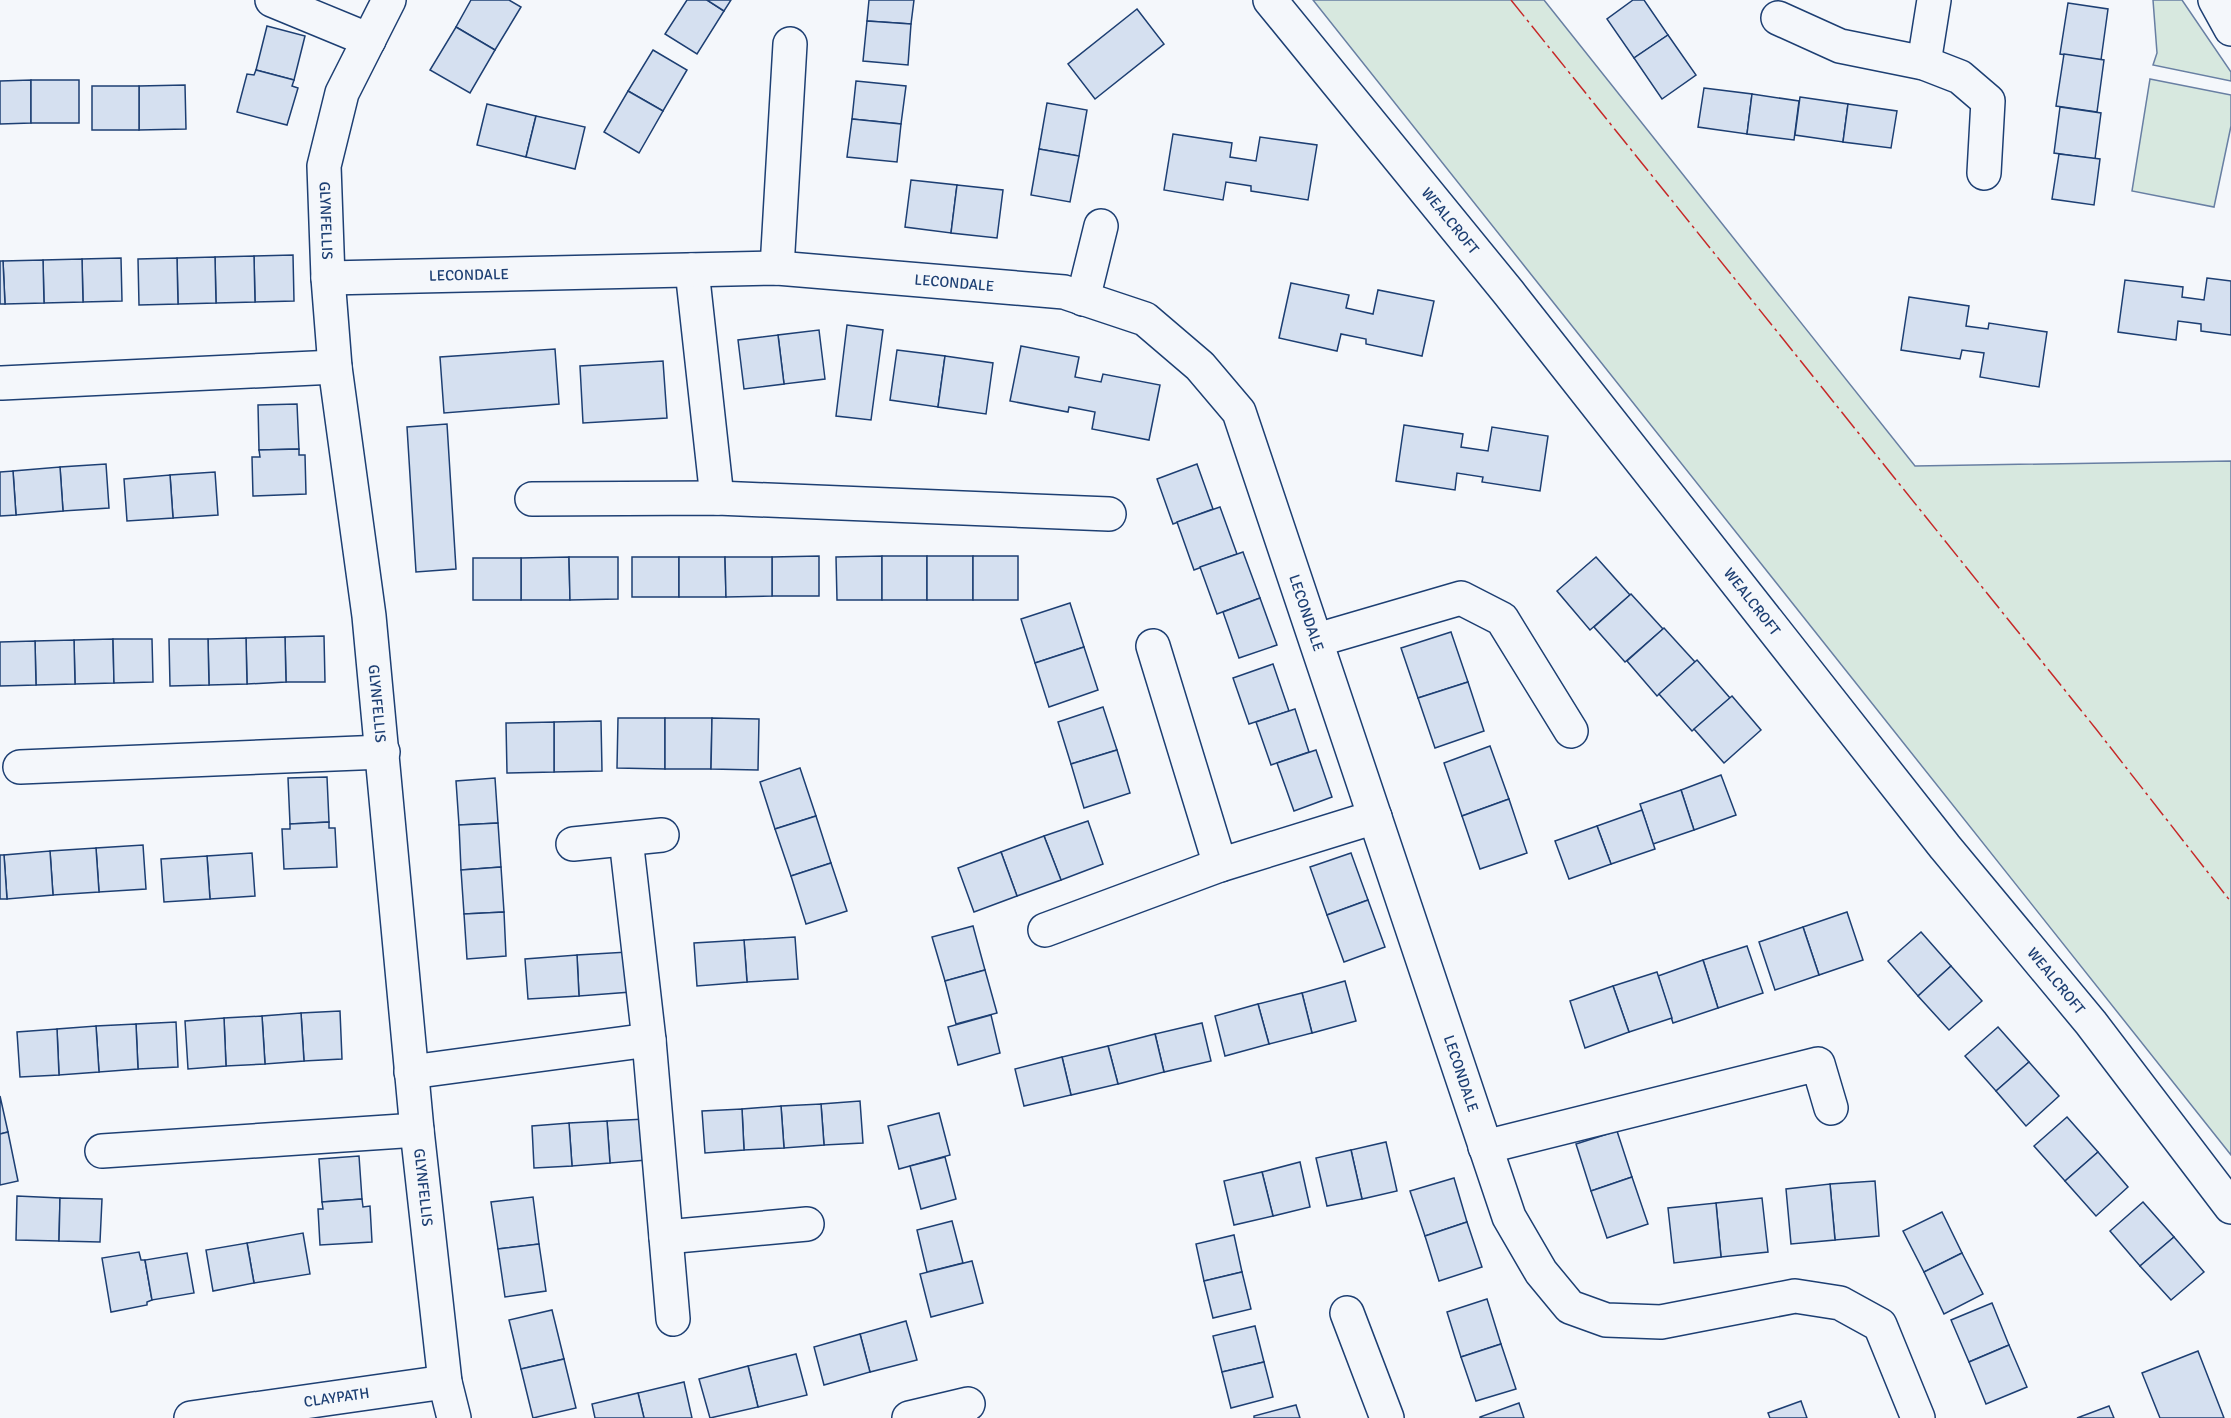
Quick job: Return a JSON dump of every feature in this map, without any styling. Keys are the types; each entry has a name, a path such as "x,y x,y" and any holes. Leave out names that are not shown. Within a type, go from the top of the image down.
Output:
{"street":[{"path":"272,0 369,40"},
{"name":"GLYNFELLIS","path":"389,0 342,93 324,166 328,278 335,366 369,616 417,1130 446,1382 454,1418"},
{"name":"WEALCROFT","path":"1270,0 1509,293 1945,848 2091,1023 2231,1207"},
{"path":"1924,63 1934,0"},
{"path":"2215,0 2231,29"},
{"path":"1778,18 1840,46 1924,63 1960,77 1988,101 1984,173"},
{"path":"777,268 790,44"},
{"path":"1083,299 1101,226"},
{"name":"LECONDALE","path":"328,278 777,268 1064,292 1145,319 1200,366 1239,412 1509,1217 1541,1272 1570,1307 1606,1320 1661,1322 1795,1296 1840,1303 1880,1325 1918,1418"},
{"path":"692,270 717,498"},
{"path":"2,383 335,366"},
{"path":"532,499 717,498 1109,514"},
{"path":"1317,640 1461,598 1502,619 1571,731"},
{"path":"1153,646 1220,865"},
{"path":"20,767 383,752"},
{"path":"1045,930 1220,865 1375,817"},
{"path":"573,844 662,835"},
{"path":"626,839 649,1040 673,1319"},
{"path":"411,1072 649,1040"},
{"path":"1485,1147 1818,1064 1831,1108"},
{"path":"102,1151 417,1130"},
{"path":"666,1238 807,1224"},
{"path":"1347,1312 1387,1418"},
{"name":"CLAYPATH","path":"191,1418 446,1382"},
{"path":"909,1418 968,1404"}],"shaded area":[{"path":"1313,0 1544,0 1915,466 2231,461 2231,1155"},
{"path":"2153,0 2182,0 2231,72 2231,81 2153,65 2157,53"},
{"path":"2150,79 2231,95 2231,126 2214,207 2132,191"}],"building":[{"path":"471,0 509,0 521,7 495,50 456,27"},
{"path":"687,0 707,0 724,11 697,54 665,34"},
{"path":"707,0 731,0 724,11"},
{"path":"869,0 914,0 911,24 867,21"},
{"path":"1633,0 1644,0 1668,35 1634,58 1607,19"},
{"path":"2068,3 2108,9 2101,60 2060,54"},
{"path":"1137,9 1164,44 1095,99 1068,64"},
{"path":"867,21 911,24 908,65 863,61"},
{"path":"267,26 305,36 294,80 256,70"},
{"path":"456,27 495,50 470,93 430,70"},
{"path":"1668,35 1696,75 1662,99 1634,58"},
{"path":"653,50 687,70 663,111 628,91"},
{"path":"2064,54 2104,60 2097,112 2056,106"},
{"path":"256,70 294,80 292,86 298,88 287,125 237,112 247,74 254,75"},
{"path":"31,80 31,123 0,124 0,81"},
{"path":"31,80 79,80 79,123 31,123"},
{"path":"856,81 906,86 901,124 852,119"},
{"path":"185,85 186,129 139,130 139,86"},
{"path":"92,86 139,86 139,130 92,130"},
{"path":"1704,88 1752,94 1747,134 1698,127"},
{"path":"628,91 663,111 639,153 604,132"},
{"path":"1752,94 1799,101 1794,140 1747,134"},
{"path":"1800,97 1848,104 1843,142 1795,135"},
{"path":"1047,103 1087,110 1079,156 1039,149"},
{"path":"487,104 536,116 526,157 477,145"},
{"path":"1848,104 1897,111 1891,148 1843,142"},
{"path":"2060,107 2101,113 2095,159 2054,153"},
{"path":"536,116 585,127 575,169 526,157"},
{"path":"852,119 901,124 897,162 847,157"},
{"path":"1173,134 1232,143 1230,157 1256,161 1260,137 1317,145 1308,200 1251,191 1251,186 1226,182 1223,200 1164,190"},
{"path":"1039,149 1079,156 1070,202 1031,195"},
{"path":"2059,154 2100,159 2094,205 2052,199"},
{"path":"911,180 957,185 951,233 905,227"},
{"path":"957,185 1003,190 997,238 951,233"},
{"path":"293,255 294,301 255,302 254,256"},
{"path":"254,256 255,302 216,303 215,257"},
{"path":"215,257 216,303 178,304 177,258"},
{"path":"121,258 122,301 83,302 82,259"},
{"path":"177,258 178,304 139,305 138,259"},
{"path":"82,259 83,302 44,303 43,260"},
{"path":"43,260 44,303 5,304 3,261"},
{"path":"0,261 3,261 5,304 0,304"},
{"path":"2207,278 2231,281 2231,335 2201,331 2201,324 2178,321 2176,340 2118,332 2125,280 2183,287 2182,297 2204,300"},
{"path":"1291,283 1349,295 1346,308 1373,314 1378,290 1434,301 1422,356 1366,344 1366,339 1341,334 1337,351 1279,338"},
{"path":"1909,297 1969,306 1966,326 1988,329 1989,323 2047,332 2039,387 1980,377 1984,353 1962,350 1960,359 1901,350"},
{"path":"847,325 883,330 871,420 836,416"},
{"path":"819,330 825,379 784,384 778,335"},
{"path":"778,335 784,384 744,389 738,340"},
{"path":"1021,346 1079,357 1075,377 1101,382 1103,374 1160,385 1149,440 1092,429 1095,412 1069,407 1068,412 1010,401"},
{"path":"555,349 559,404 444,413 440,357"},
{"path":"897,350 945,356 938,407 890,400"},
{"path":"945,356 993,363 986,414 938,407"},
{"path":"663,361 667,418 583,423 580,366"},
{"path":"297,404 299,449 259,450 258,405"},
{"path":"447,424 456,569 416,572 407,427"},
{"path":"1404,425 1463,434 1461,447 1488,451 1492,427 1548,436 1540,491 1482,482 1483,477 1457,473 1455,490 1396,481"},
{"path":"299,449 299,455 305,455 306,494 253,496 252,457 260,457 259,450"},
{"path":"106,464 109,508 63,511 60,467"},
{"path":"1197,464 1213,509 1173,524 1157,479"},
{"path":"60,467 63,511 16,515 13,471"},
{"path":"13,471 16,515 0,516 0,472"},
{"path":"215,472 218,515 173,518 170,475"},
{"path":"170,475 173,518 127,521 124,479"},
{"path":"1220,507 1237,554 1194,570 1177,522"},
{"path":"1243,552 1260,598 1217,614 1200,567"},
{"path":"819,556 819,596 772,596 772,557"},
{"path":"882,556 882,600 837,600 836,557"},
{"path":"882,556 927,556 927,600 882,600"},
{"path":"927,556 973,556 973,600 927,600"},
{"path":"973,556 1018,556 1018,600 973,600"},
{"path":"569,557 570,600 521,600 521,558"},
{"path":"569,557 618,557 618,599 570,600"},
{"path":"632,557 679,557 679,597 632,597"},
{"path":"679,557 725,557 726,597 679,597"},
{"path":"725,557 772,557 772,596 726,597"},
{"path":"1596,557 1630,595 1590,630 1557,591"},
{"path":"473,558 521,558 521,600 473,600"},
{"path":"1631,594 1663,629 1625,662 1594,627"},
{"path":"1260,598 1277,645 1239,658 1223,612"},
{"path":"1070,603 1084,647 1035,663 1021,619"},
{"path":"1664,628 1695,662 1657,696 1627,661"},
{"path":"1451,632 1468,682 1418,698 1401,648"},
{"path":"324,636 325,682 286,682 285,637"},
{"path":"285,637 286,682 247,684 246,638"},
{"path":"246,638 247,684 209,685 208,639"},
{"path":"113,639 114,683 75,684 74,640"},
{"path":"113,639 152,639 153,682 114,683"},
{"path":"169,639 208,639 209,685 170,686"},
{"path":"74,640 75,684 36,685 35,641"},
{"path":"35,641 36,685 0,686 0,642"},
{"path":"1084,647 1098,690 1049,707 1035,663"},
{"path":"1697,660 1730,698 1692,731 1659,694"},
{"path":"1273,664 1289,711 1249,724 1233,678"},
{"path":"1468,682 1484,731 1435,748 1418,698"},
{"path":"1732,696 1761,730 1724,763 1694,729"},
{"path":"1103,707 1117,750 1071,764 1058,722"},
{"path":"1295,709 1309,752 1271,765 1256,722"},
{"path":"618,718 665,718 665,769 617,768"},
{"path":"665,718 712,718 711,769 665,769"},
{"path":"712,718 759,719 758,770 711,769"},
{"path":"601,721 602,771 554,772 554,722"},
{"path":"554,722 554,772 507,773 506,723"},
{"path":"1490,746 1509,799 1462,816 1444,763"},
{"path":"1117,750 1130,793 1084,808 1071,764"},
{"path":"1316,750 1332,797 1294,811 1277,763"},
{"path":"800,768 816,816 775,829 760,782"},
{"path":"1721,775 1736,815 1694,830 1681,790"},
{"path":"327,777 329,822 290,824 288,778"},
{"path":"495,778 498,823 459,825 456,781"},
{"path":"1681,790 1694,830 1653,844 1640,804"},
{"path":"1509,799 1527,853 1480,869 1462,816"},
{"path":"1642,810 1655,849 1611,864 1597,826"},
{"path":"816,816 831,863 791,876 775,829"},
{"path":"1088,821 1103,864 1061,880 1044,836"},
{"path":"329,822 329,828 335,828 337,867 284,869 282,829 290,829 290,824"},
{"path":"498,823 501,867 461,870 459,825"},
{"path":"1597,826 1611,864 1569,879 1555,841"},
{"path":"1044,836 1061,880 1017,896 1001,852"},
{"path":"143,845 146,889 99,892 96,848"},
{"path":"96,848 99,892 53,895 50,851"},
{"path":"50,851 53,895 7,899 4,855"},
{"path":"1001,852 1017,896 974,912 958,868"},
{"path":"252,853 255,896 210,899 207,856"},
{"path":"1351,853 1368,900 1327,915 1310,867"},
{"path":"0,855 4,855 7,899 0,899"},
{"path":"207,856 210,899 164,902 161,859"},
{"path":"831,863 847,911 806,924 791,876"},
{"path":"501,867 504,912 464,914 461,870"},
{"path":"1368,900 1385,947 1344,962 1327,915"},
{"path":"504,912 506,956 467,959 464,914"},
{"path":"1847,912 1863,960 1819,975 1803,927"},
{"path":"973,926 985,970 945,981 932,937"},
{"path":"1803,927 1819,975 1775,990 1759,942"},
{"path":"1921,932 1951,966 1918,996 1888,961"},
{"path":"795,937 798,979 747,982 744,940"},
{"path":"744,940 747,982 697,986 694,943"},
{"path":"1747,946 1763,993 1718,1008 1703,960"},
{"path":"628,952 631,992 579,996 577,955"},
{"path":"577,955 579,996 528,999 525,959"},
{"path":"1703,960 1718,1008 1673,1023 1658,976"},
{"path":"1951,966 1982,1001 1949,1030 1918,996"},
{"path":"985,970 997,1013 956,1024 945,981"},
{"path":"1657,972 1672,1018 1629,1032 1613,986"},
{"path":"1345,981 1356,1021 1312,1033 1302,993"},
{"path":"1613,986 1629,1032 1585,1048 1570,1001"},
{"path":"1302,993 1312,1033 1269,1044 1258,1004"},
{"path":"1258,1004 1269,1044 1225,1056 1215,1016"},
{"path":"340,1011 342,1059 304,1061 301,1013"},
{"path":"301,1013 304,1061 265,1064 262,1016"},
{"path":"991,1015 1000,1053 958,1065 948,1027"},
{"path":"262,1016 265,1064 226,1066 224,1018"},
{"path":"224,1018 226,1066 188,1069 185,1021"},
{"path":"176,1022 178,1067 138,1069 136,1024"},
{"path":"1202,1023 1211,1061 1164,1072 1155,1034"},
{"path":"136,1024 138,1069 99,1072 96,1026"},
{"path":"96,1026 99,1072 59,1075 57,1029"},
{"path":"1998,1027 2029,1062 1996,1091 1965,1056"},
{"path":"57,1029 59,1075 20,1077 17,1032"},
{"path":"1155,1034 1164,1072 1118,1084 1108,1046"},
{"path":"1108,1046 1118,1084 1071,1095 1062,1057"},
{"path":"1062,1057 1071,1095 1024,1106 1015,1069"},
{"path":"2029,1062 2059,1096 2026,1126 1996,1091"},
{"path":"0,1096 8,1132 0,1134"},
{"path":"860,1101 863,1143 824,1145 821,1104"},
{"path":"821,1104 824,1145 784,1148 781,1106"},
{"path":"781,1106 784,1148 744,1150 742,1109"},
{"path":"742,1109 744,1150 705,1153 702,1111"},
{"path":"939,1113 950,1155 899,1169 888,1126"},
{"path":"2067,1117 2098,1152 2065,1181 2034,1146"},
{"path":"645,1119 647,1160 610,1163 607,1121"},
{"path":"607,1121 610,1163 572,1166 569,1123"},
{"path":"569,1123 572,1166 534,1168 532,1126"},
{"path":"1617,1131 1632,1177 1591,1191 1576,1144"},
{"path":"8,1132 18,1181 0,1185 0,1134"},
{"path":"1386,1142 1397,1191 1362,1199 1351,1150"},
{"path":"1351,1150 1362,1199 1327,1206 1316,1158"},
{"path":"2098,1152 2128,1187 2096,1216 2065,1181"},
{"path":"359,1156 362,1199 322,1202 319,1159"},
{"path":"945,1157 956,1199 921,1209 910,1166"},
{"path":"1300,1162 1310,1207 1273,1216 1262,1172"},
{"path":"1262,1172 1273,1216 1234,1225 1224,1181"},
{"path":"1632,1177 1648,1224 1607,1238 1591,1191"},
{"path":"1454,1178 1467,1222 1425,1236 1410,1191"},
{"path":"1875,1181 1879,1236 1835,1240 1830,1184"},
{"path":"1830,1184 1835,1240 1791,1244 1786,1189"},
{"path":"17,1196 60,1198 59,1241 16,1240"},
{"path":"533,1197 539,1244 498,1249 491,1202"},
{"path":"60,1198 102,1199 100,1242 59,1241"},
{"path":"1762,1198 1768,1252 1721,1257 1716,1203"},
{"path":"362,1199 363,1207 370,1206 372,1242 320,1245 318,1209 323,1209 322,1202"},
{"path":"2143,1202 2174,1237 2140,1266 2110,1231"},
{"path":"1716,1203 1721,1257 1674,1263 1668,1208"},
{"path":"1942,1212 1962,1253 1924,1272 1903,1231"},
{"path":"952,1221 963,1263 927,1272 917,1230"},
{"path":"1467,1222 1482,1267 1439,1281 1425,1236"},
{"path":"303,1233 310,1274 254,1283 247,1243"},
{"path":"1234,1235 1242,1272 1204,1281 1196,1244"},
{"path":"2174,1237 2204,1272 2171,1300 2140,1266"},
{"path":"247,1243 254,1283 213,1291 206,1250"},
{"path":"539,1244 546,1291 505,1297 498,1249"},
{"path":"139,1252 141,1260 145,1260 152,1300 147,1302 147,1305 111,1312 102,1258"},
{"path":"187,1253 194,1293 152,1300 145,1260"},
{"path":"1962,1253 1983,1294 1944,1314 1924,1272"},
{"path":"972,1261 983,1303 931,1317 920,1274"},
{"path":"1242,1272 1251,1309 1213,1318 1204,1281"},
{"path":"1487,1299 1501,1344 1461,1357 1447,1312"},
{"path":"1992,1303 2009,1345 1969,1362 1951,1320"},
{"path":"552,1310 564,1359 521,1369 509,1320"},
{"path":"906,1321 917,1360 870,1372 860,1334"},
{"path":"1255,1326 1264,1362 1222,1372 1213,1336"},
{"path":"860,1334 870,1372 824,1385 814,1347"},
{"path":"1501,1344 1516,1389 1476,1401 1461,1357"},
{"path":"2009,1345 2027,1387 1986,1404 1969,1362"},
{"path":"2198,1351 2224,1418 2160,1418 2142,1373"},
{"path":"796,1354 807,1395 758,1407 748,1366"},
{"path":"564,1359 576,1408 533,1418 521,1369"},
{"path":"1264,1362 1273,1397 1231,1408 1222,1372"},
{"path":"748,1366 758,1407 710,1418 699,1379"},
{"path":"684,1382 692,1418 644,1418 638,1393"},
{"path":"638,1393 644,1418 595,1418 592,1404"},
{"path":"1801,1401 1807,1418 1770,1418 1768,1413"},
{"path":"1519,1403 1524,1418 1480,1418 1480,1417"},
{"path":"1296,1405 1300,1418 1254,1418 1254,1416"},
{"path":"2109,1406 2114,1418 2077,1418"}],"power":[{"path":"1511,0 2096,729 2231,902"}]}
